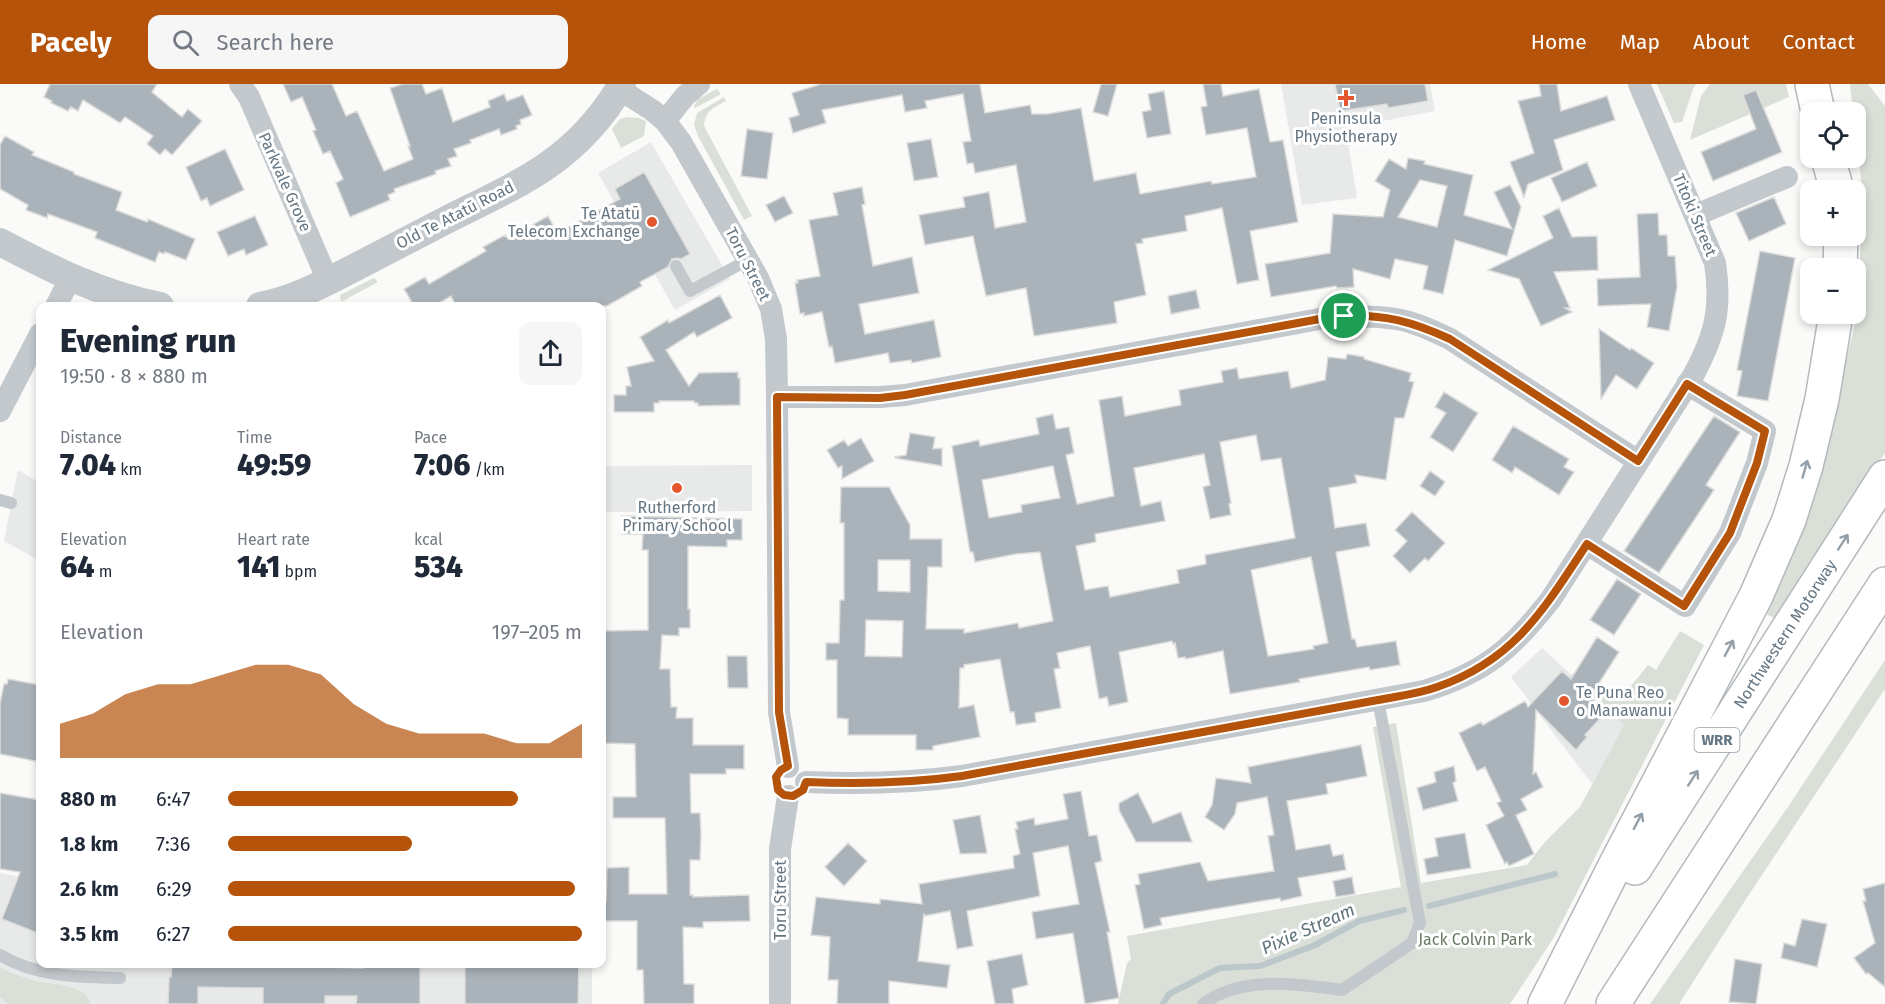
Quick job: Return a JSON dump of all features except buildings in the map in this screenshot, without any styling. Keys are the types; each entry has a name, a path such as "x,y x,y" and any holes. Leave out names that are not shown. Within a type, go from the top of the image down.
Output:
{"highway":[{"path":"1812,84 1816,102"},
{"path":"1833,84 1836,102"},
{"path":"1547,1004 1617,862 1756,596 1789,520 1806,466 1822,399 1834,324"},
{"name":"Northwestern Motorway","path":"1547,1004 1885,477"},
{"path":"1613,1004 1885,584"},
{"path":"1613,1004 1885,626"}],"street":[{"name":"Parkvale Grove","path":"240,84 249,98 328,281"},
{"path":"665,121 685,96 699,84"},
{"name":"Titoki Street","path":"806,782 839,783 952,777 1439,687 1491,662 1530,625 1551,599 1687,384 1705,353 1712,335 1718,305 1715,263 1639,84"},
{"name":"Old Te Atatū Road","path":"274,302 328,281 475,207 548,165 586,132 620,86"},
{"name":"Toru Street","path":"620,86 665,121 681,142 766,294 773,319 776,339 777,397 779,712 788,766"},
{"path":"1696,215 1787,177"},
{"path":"0,242 71,278 106,292 145,302"},
{"path":"58,302 71,278"},
{"path":"777,397 880,398 905,395 1325,318 1365,316 1396,319 1450,339 1638,461"},
{"path":"0,411 36,342"},
{"path":"1587,544 1684,606 1725,543 1757,463 1765,431 1687,384"},
{"path":"788,766 801,770 806,782 800,793 788,796 778,790 776,782 778,774 788,766"},
{"name":"Toru Street","path":"780,1004 780,849 788,796"}],"lane":[{"path":"676,266 690,291 748,260"},
{"path":"1203,1004 1216,994 1280,982 1342,990 1412,943 1420,923 1378,700"},
{"path":"0,955 39,972 72,977 120,978"}],"shaded area":[{"path":"1281,84 1430,84 1435,111 1346,128 1357,198 1302,205"},
{"path":"651,142 730,279 675,310 598,173"},
{"name":"Rutherford Primary School","path":"752,465 752,511 606,512 606,466"},
{"path":"18,470 36,481 36,559 4,541"},
{"name":"Te Puna Reo o Manawanui","path":"1542,648 1625,724 1592,784 1511,677"},
{"path":"0,873 36,879 36,968 592,968 592,1004 0,1004"}],"green space":[{"path":"1657,84 1696,84 1682,122 1674,123"},
{"path":"1710,84 1786,84 1789,97 1690,140 1701,96"},
{"path":"1850,84 1868,84 1885,106 1885,453 1778,620 1758,610 1832,421 1855,324 1866,324 1866,258 1860,258 1861,246 1866,246 1866,180 1861,180 1860,168 1866,168 1866,102 1852,102"},
{"path":"717,89 721,94 695,108 698,99"},
{"path":"724,97 726,101 708,113 704,126 752,216 744,220 694,125 697,113"},
{"path":"627,117 646,121 644,136 621,148 612,129 620,119"},
{"path":"374,278 378,282 341,302 340,295"},
{"name":"Jack Colvin Park","path":"1680,631 1704,645 1553,939 1510,1004 1118,1004 1127,963 1131,959 1127,936 1401,887 1373,727 1396,723 1421,883 1527,865 1544,843 1580,807 1624,725 1571,675 1576,672 1611,700 1620,700 1648,665 1656,670"},
{"path":"1885,660 1885,689 1679,1004 1650,1004 1788,807"},
{"path":"0,967 27,979 76,989 88,997 91,1004 8,1004 0,997"}],"waterway":[{"name":"Pixie Stream","path":"1429,906 1555,874"},
{"name":"Pixie Stream","path":"1163,1004 1169,994 1220,968 1260,966 1315,945 1359,921 1404,910"}],"place":[{"name":"Peninsula Physiotherapy","path":"1346,98"},
{"name":"Te Atatū Telecom Exchange","path":"652,222"},
{"name":"Rutherford Primary School","path":"677,488"},
{"name":"Te Puna Reo o Manawanui","path":"1564,701"}],"route":[{"path":"1344,316 1396,319 1450,339 1638,461 1687,384 1765,431 1757,463 1730,533 1684,606 1587,544 1551,599 1510,645 1491,662 1439,687 962,776 922,780 806,782 803,790 793,796 784,795 778,790 776,777 788,766 779,712 777,397 880,398 905,395 1344,316"}]}
